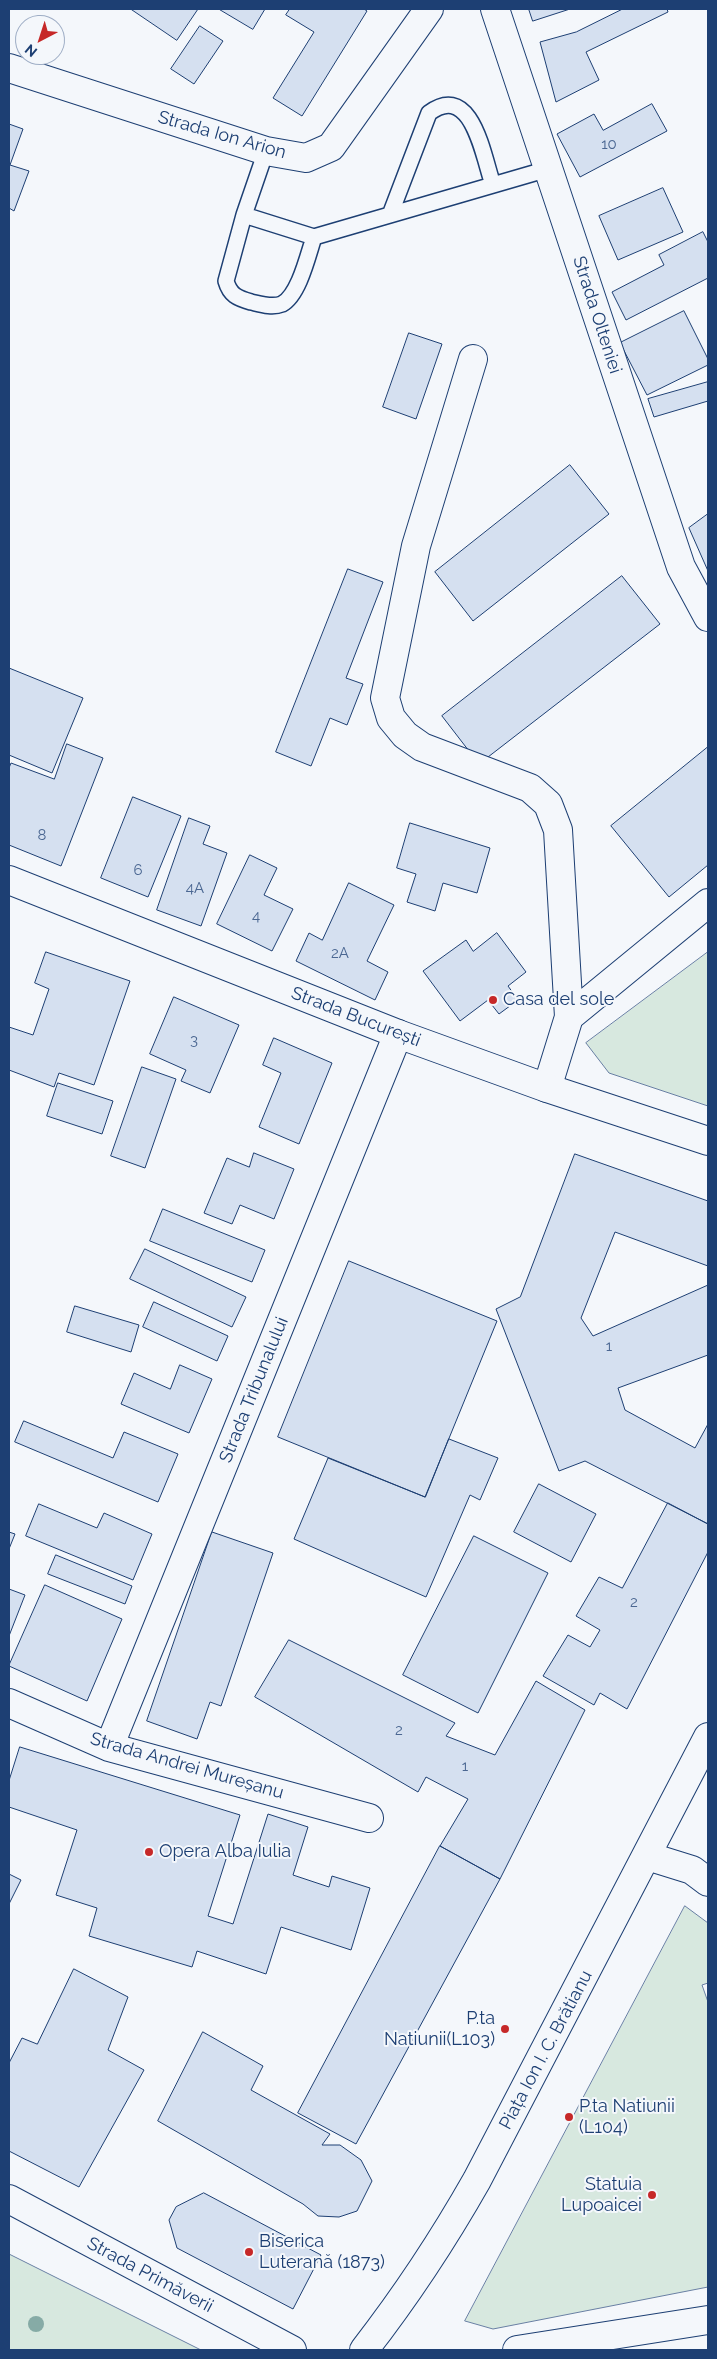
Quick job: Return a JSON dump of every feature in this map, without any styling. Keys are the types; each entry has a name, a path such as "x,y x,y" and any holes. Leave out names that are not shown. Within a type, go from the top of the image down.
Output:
{"street":[{"name":"Strada Ion Arion","path":"9,68 266,152 306,158 331,147 430,9"},
{"name":"Strada Olteniei","path":"495,9 681,567 708,617"},
{"path":"473,359 416,546 385,698 391,718 405,735 422,746 530,788 548,804 558,830 569,1017 547,1088"},
{"name":"Strada București","path":"9,880 398,1034 547,1088 708,1140"},
{"path":"569,1017 708,903"},
{"name":"Strada Tribunalului","path":"109,1747 398,1034"},
{"name":"Strada Andrei Mureșanu","path":"9,1703 109,1747 368,1818"},
{"name":"Piața Ion I. C. Brătianu","path":"364,2350 405,2297 448,2232 536,2071 708,1737"},
{"path":"647,1856 692,1870 708,1882"},
{"name":"Strada Primăverii","path":"9,2199 292,2350"},
{"path":"517,2350 708,2320"}],"lane":[{"path":"390,215 428,113 439,105 452,105 462,110 471,120 493,185"},
{"path":"266,152 244,215 226,281 228,289 236,297 262,305 282,304 294,291 314,237"},
{"path":"244,215 314,237 548,169"}],"shaded area":[{"path":"708,952 708,1106 609,1073 586,1043"},
{"path":"685,1906 708,1923 708,1983 702,1985 708,2002 708,2287 493,2329 465,2321"},
{"path":"9,2254 201,2350 9,2350"}],"building":[{"path":"131,9 198,9 177,40"},
{"path":"219,9 265,9 253,29"},
{"path":"290,9 364,9 367,11 302,116 273,98 314,32 286,15"},
{"path":"529,9 570,9 533,21"},
{"path":"623,9 667,9 668,12 586,52 599,80 556,102 540,42 576,32"},
{"path":"200,26 223,41 194,84 171,69"},
{"path":"652,104 667,131 580,177 557,134 594,114 603,130"},
{"path":"9,124 23,129 10,165 29,171 14,211 9,208"},
{"path":"663,188 683,232 618,260 599,216"},
{"path":"703,232 708,242 708,278 626,320 612,292 664,265 659,255"},
{"path":"684,311 708,359 708,365 647,395 620,343"},
{"path":"409,333 442,344 416,419 383,407"},
{"path":"708,382 708,401 654,417 648,399"},
{"path":"570,465 609,514 473,621 435,572"},
{"path":"708,514 708,571 689,528"},
{"path":"348,569 383,582 346,678 363,684 347,725 330,718 311,766 276,752"},
{"path":"622,576 660,624 479,764 442,716"},
{"path":"9,668 83,698 52,773 9,755"},
{"path":"67,744 103,758 61,866 9,845 9,768 11,763 54,779"},
{"path":"708,747 708,865 669,897 611,826"},
{"path":"133,797 181,816 148,897 101,878"},
{"path":"189,818 210,826 203,844 227,853 201,926 157,910"},
{"path":"410,823 490,848 477,893 443,883 435,911 407,902 416,874 397,868"},
{"path":"250,855 277,868 264,895 293,909 272,951 217,924"},
{"path":"349,883 394,905 367,961 388,972 375,1000 296,961 309,933 322,940"},
{"path":"497,933 526,972 508,986 518,1000 499,1014 488,1000 460,1021 423,971 466,940 473,951"},
{"path":"46,952 130,981 94,1085 59,1073 54,1087 9,1070 9,1027 33,1035 49,989 35,983"},
{"path":"174,997 239,1025 210,1093 181,1081 186,1070 150,1054"},
{"path":"274,1038 332,1063 299,1144 259,1127 281,1073 263,1065"},
{"path":"142,1067 176,1079 145,1168 111,1156"},
{"path":"58,1083 113,1101 102,1134 47,1116"},
{"path":"254,1153 294,1169 274,1219 240,1205 232,1224 204,1213 227,1158 249,1167"},
{"path":"575,1154 708,1201 708,1266 615,1232 581,1318 593,1336 708,1285 708,1355 618,1388 625,1410 695,1448 708,1424 708,1524 585,1461 559,1471 496,1309 520,1297"},
{"path":"163,1209 265,1250 252,1282 150,1241"},
{"path":"145,1249 246,1297 232,1327 130,1279"},
{"path":"349,1261 497,1321 425,1497 278,1437"},
{"path":"154,1302 228,1336 217,1361 143,1327"},
{"path":"75,1306 139,1325 131,1352 67,1332"},
{"path":"180,1365 212,1379 189,1433 121,1404 134,1373 170,1389"},
{"path":"24,1421 113,1458 124,1432 178,1454 158,1502 15,1442"},
{"path":"449,1439 498,1458 480,1500 470,1495 426,1597 294,1539 328,1458 425,1497"},
{"path":"539,1484 596,1514 571,1562 514,1532"},
{"path":"668,1503 708,1524 708,1552 627,1709 600,1693 594,1705 543,1676 568,1635 590,1647 600,1630 576,1616 599,1577 622,1588"},
{"path":"39,1504 97,1528 104,1513 152,1534 133,1580 26,1536"},
{"path":"9,1532 15,1534 9,1549"},
{"path":"212,1532 273,1553 221,1706 210,1702 197,1739 147,1721"},
{"path":"474,1536 548,1573 478,1713 403,1675"},
{"path":"56,1555 132,1586 125,1604 48,1574"},
{"path":"45,1585 122,1619 87,1701 9,1666"},
{"path":"9,1589 25,1595 9,1636"},
{"path":"289,1640 455,1723 446,1736 495,1755 536,1681 585,1710 500,1879 440,1846 468,1799 426,1777 418,1792 255,1697"},
{"name":"Opera Alba Iulia","path":"20,1747 240,1815 208,1916 233,1924 268,1814 308,1827 293,1875 329,1887 332,1876 370,1888 351,1950 281,1927 266,1974 197,1951 192,1967 89,1936 97,1908 56,1895 77,1830 9,1807 9,1781"},
{"path":"440,1846 500,1879 356,2144 298,2113"},
{"path":"9,1874 21,1880 9,1904"},
{"path":"74,1969 128,1997 108,2050 144,2070 79,2187 9,2151 9,2063 22,2038 37,2044"},
{"path":"203,2032 263,2066 251,2090 330,2134 322,2145 340,2145 361,2160 372,2181 357,2211 339,2217 318,2216 303,2204 158,2121"},
{"name":"Biserica Luterană (1873)","path":"204,2193 321,2255 293,2309 177,2248 169,2220 176,2207"}],"place":[{"name":"Casa del sole","path":"493,1000"},
{"name":"Opera Alba Iulia","path":"149,1852"},
{"name":"P.ta Natiunii(L103)","path":"505,2029"},
{"name":"P.ta Natiunii (L104)","path":"569,2117"},
{"name":"Statuia Lupoaicei","path":"652,2195"},
{"name":"Biserica Luterană (1873)","path":"249,2252"}]}
